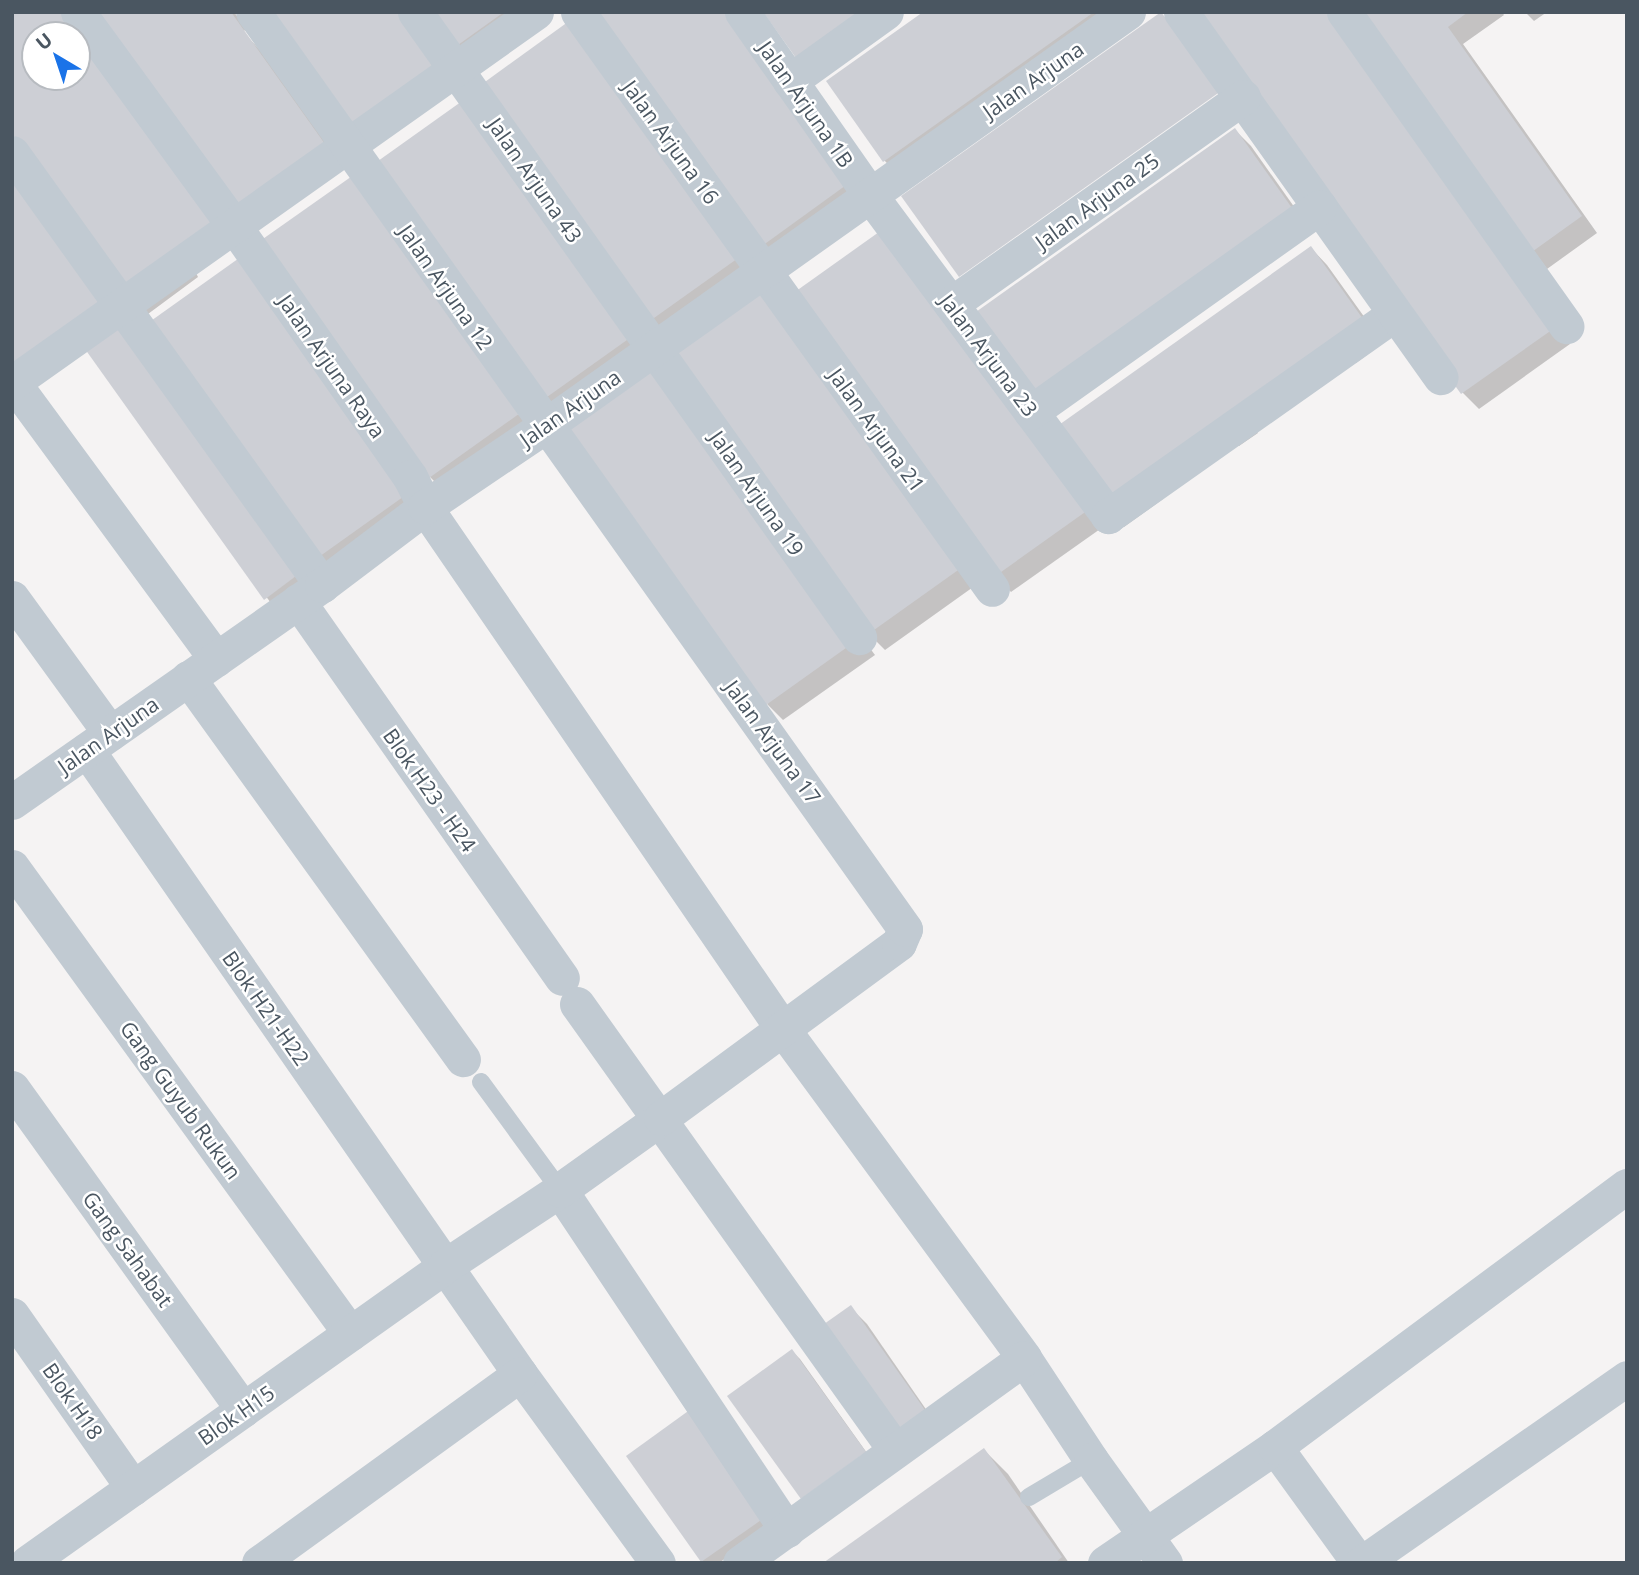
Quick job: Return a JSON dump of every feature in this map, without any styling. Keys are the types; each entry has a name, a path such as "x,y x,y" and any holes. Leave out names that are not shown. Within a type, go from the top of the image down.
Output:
{"street":[{"name":"Jalan Arjuna Raya","path":"78,12 235,228 410,477 425,507 782,1028 1024,1358 1091,1460 1165,1563"},
{"name":"Jalan Arjuna 12","path":"253,12 545,426"},
{"name":"Jalan Arjuna 43","path":"415,12 654,349"},
{"path":"472,1070 13,382 235,228 536,12"},
{"name":"Jalan Arjuna 16","path":"578,12 764,271"},
{"name":"Jalan Arjuna 1B","path":"741,12 870,195"},
{"path":"790,80 886,12"},
{"name":"Jalan Arjuna","path":"12,802 310,593 425,507 545,426 1128,12"},
{"path":"1181,12 1440,377"},
{"path":"1344,12 1566,326"},
{"name":"Jalan Arjuna 25","path":"951,304 1243,97"},
{"name":"Blok H23 - H24","path":"12,153 123,307 570,991 895,1450"},
{"name":"Jalan Arjuna 23","path":"870,195 1108,516 1394,314"},
{"path":"1031,412 1319,206"},
{"name":"Jalan Arjuna 21","path":"764,271 992,589"},
{"name":"Jalan Arjuna 19","path":"654,349 859,637"},
{"name":"Jalan Arjuna 17","path":"545,426 905,929 899,943 782,1028"},
{"name":"Blok H21-H22","path":"12,598 99,741 445,1266 658,1563"},
{"name":"Gang Guyub Rukun","path":"12,867 350,1333"},
{"name":"Blok H15","path":"27,1563 445,1266 560,1191 782,1028"},
{"name":"Gang Sahabat","path":"12,1088 243,1409"},
{"path":"1105,1563 1275,1447 1627,1186"},
{"path":"560,1191 787,1530"},
{"name":"Blok H18","path":"12,1315 133,1488"},
{"path":"740,1563 1024,1358"},
{"path":"258,1563 520,1374"},
{"path":"1275,1447 1361,1563 1627,1377"},
{"path":"12,1553 19,1563"}],"lane":[{"path":"472,1070 560,1191"},
{"path":"1030,1497 1091,1460"}],"building":[{"path":"12,12 68,12 74,21 21,21 21,91 91,91 91,44 224,231 130,299 12,133"},
{"path":"89,12 231,12 330,151 236,218"},
{"path":"262,12 404,12 444,69 351,137"},
{"path":"424,12 504,12 451,50"},
{"path":"589,12 727,12 849,183 755,251"},
{"path":"763,12 861,12 796,58"},
{"path":"923,12 1094,12 883,162 826,81"},
{"path":"1161,12 1221,91 959,277 901,196"},
{"path":"1189,12 1331,12 1556,327 1461,394"},
{"path":"1357,12 1468,12 1448,27 1582,216 1529,254"},
{"path":"572,19 741,256 647,323 478,87"},
{"path":"465,99 634,335 540,402 371,166"},
{"path":"1235,128 1292,208 1030,394 973,314"},
{"path":"12,162 113,304 20,371 12,361"},
{"path":"355,174 523,411 429,478 260,241"},
{"path":"886,227 1088,510 994,577 792,294"},
{"path":"1311,246 1368,326 1106,512 1049,432"},
{"path":"242,256 410,492 316,559 148,323"},
{"path":"759,284 961,568 867,635 665,351"},
{"path":"125,319 304,570 264,600 85,349"},
{"path":"657,354 860,638 766,705 564,421"},
{"path":"851,1305 925,1410 892,1434 817,1329"},
{"path":"792,1349 866,1452 801,1499 727,1396"},
{"path":"691,1409 767,1516 701,1562 626,1456"},
{"path":"984,1448 1062,1557 1055,1563 823,1563"}]}
